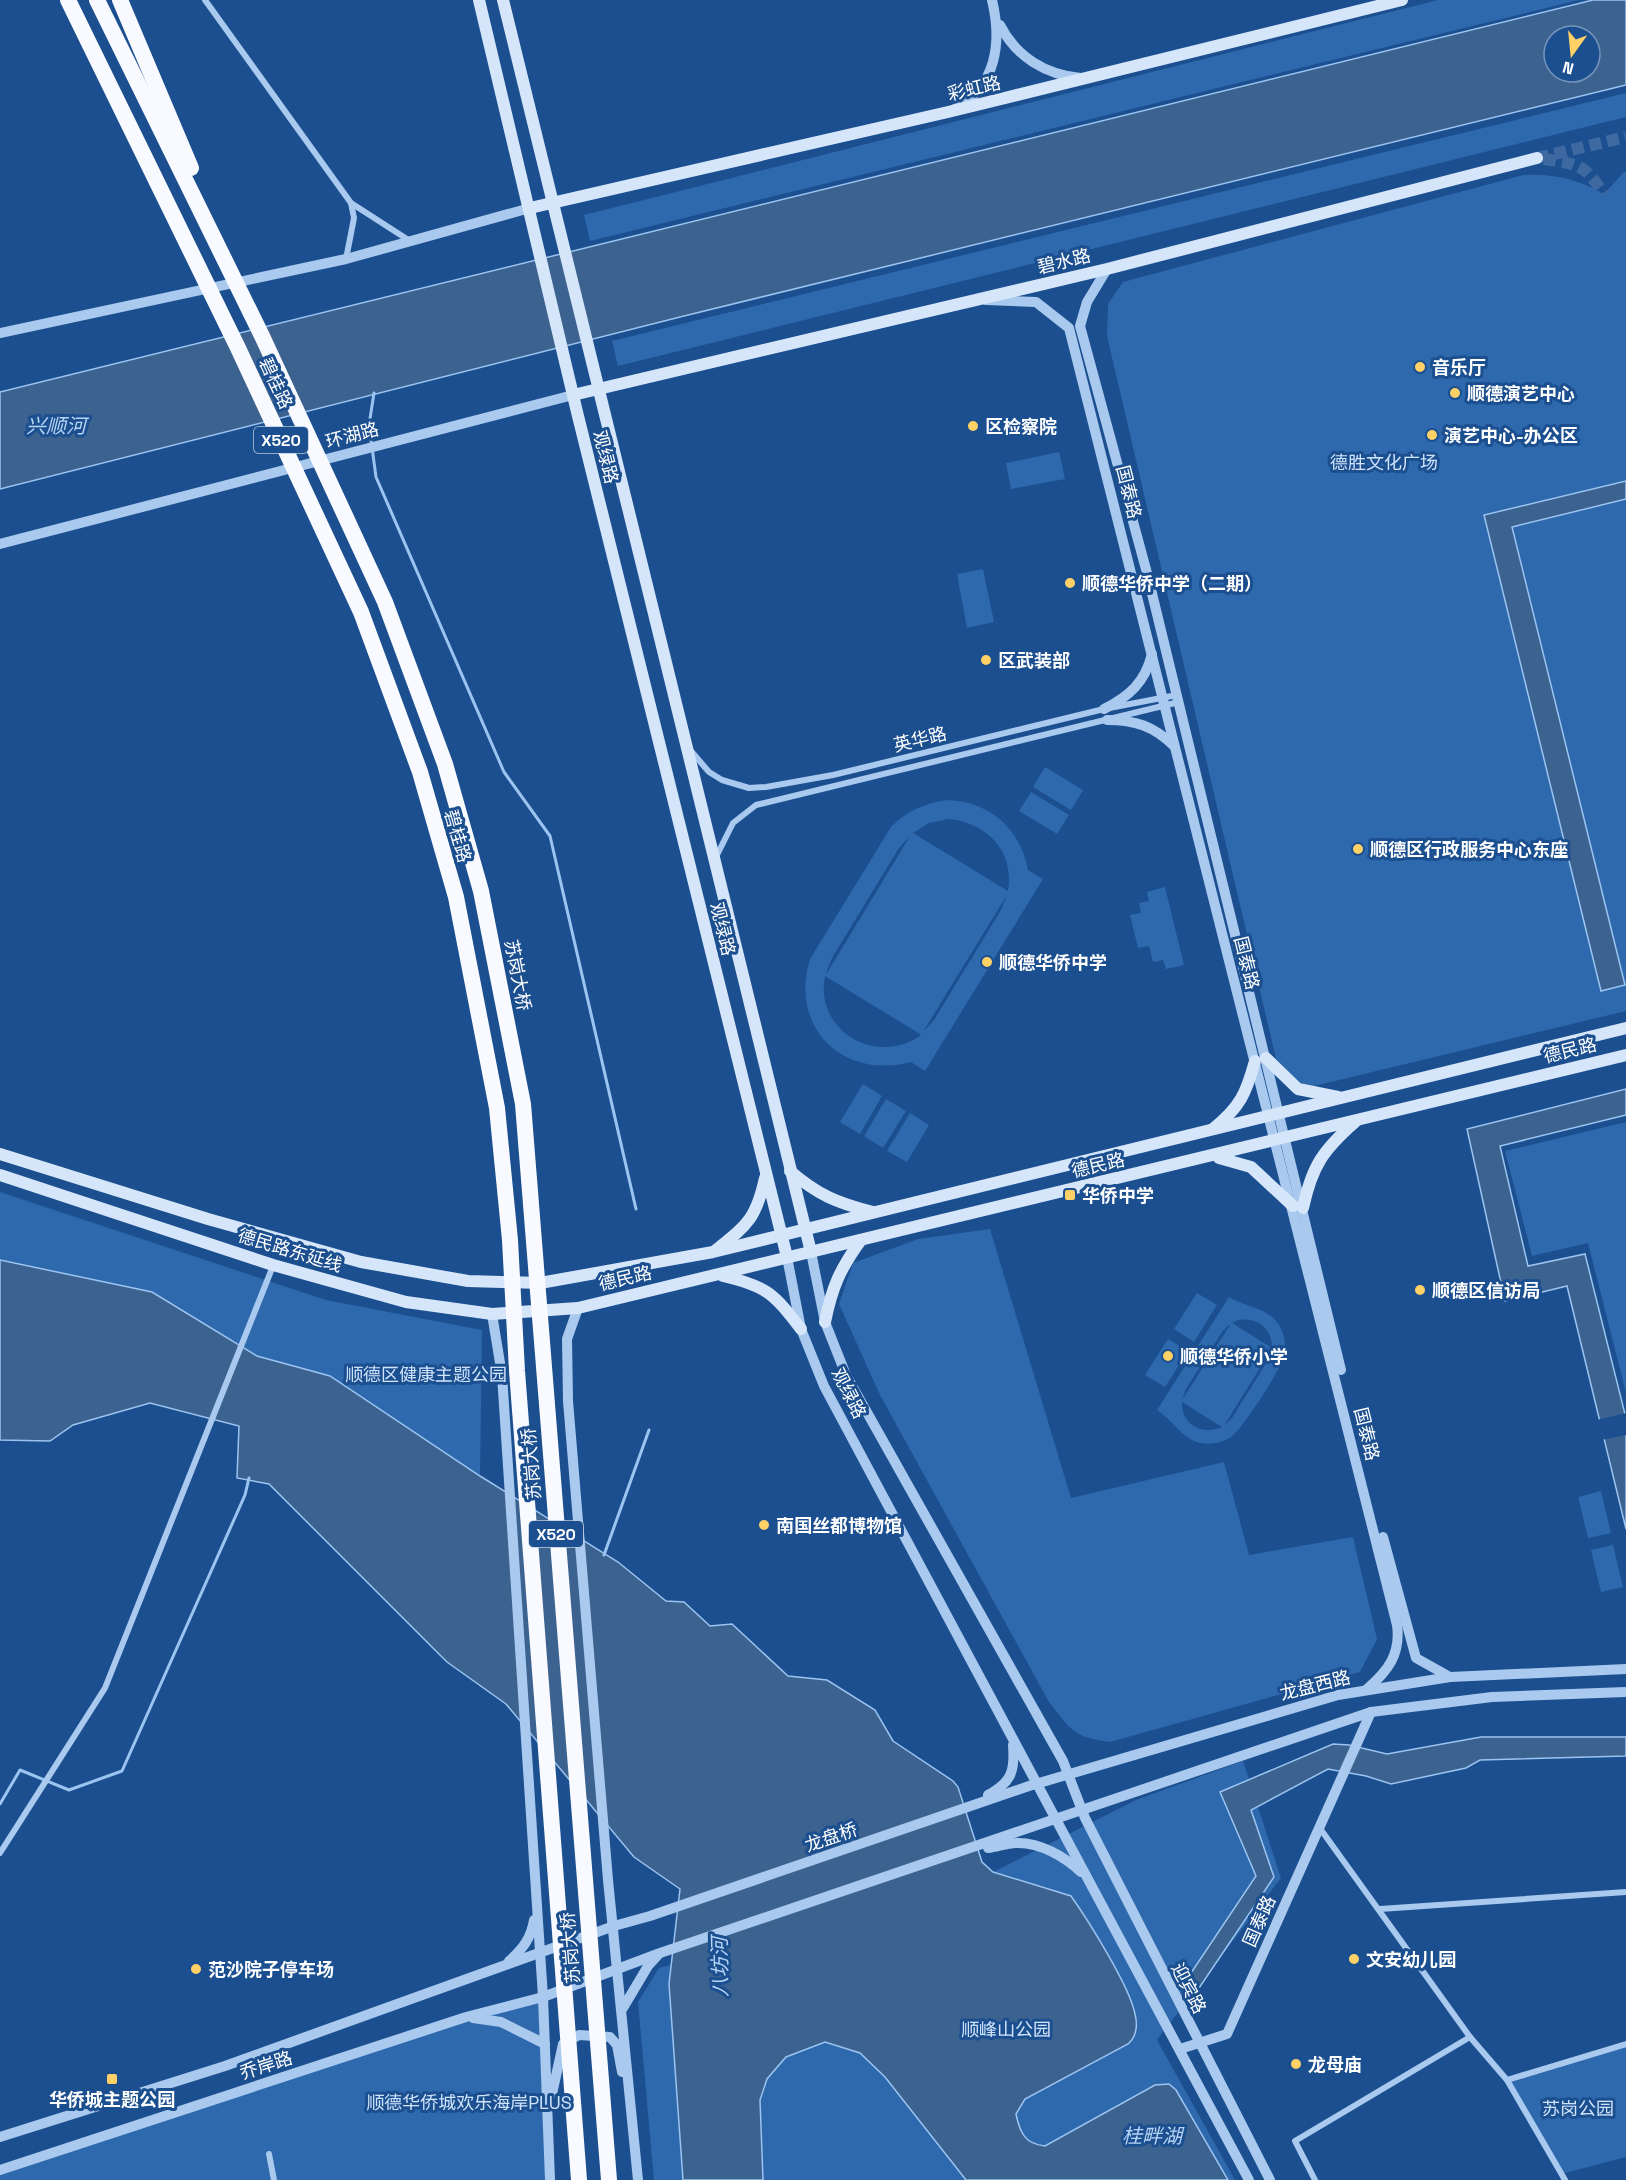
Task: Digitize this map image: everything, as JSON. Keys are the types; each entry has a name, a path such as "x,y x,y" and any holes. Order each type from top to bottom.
{"highway":[{"name":"碧桂路","path":"68,0 238,348 361,612 420,772 456,897"},
{"name":"碧桂路","path":"97,0 273,359 385,602 445,764 481,891"},
{"path":"120,0 273,359"},
{"name":"苏岗大桥","path":"481,891 523,1104 609,2180"},
{"name":"苏岗大桥","path":"456,897 497,1108 510,1240 517,1371 579,2180"}],"main road":[{"name":"观绿路","path":"479,0 573,395 787,1257"},
{"name":"观绿路","path":"503,0 597,390 811,1252"},
{"name":"彩虹路","path":"530,208 1095,77 1402,0"},
{"name":"碧水路","path":"573,395 983,300 1537,158"},
{"name":"德民路东延线","path":"0,1154 208,1219 361,1262 468,1281 540,1283 713,1252 1626,1028"},
{"name":"德民路","path":"578,1308 1626,1055"},
{"path":"1210,1131 1232,1113 1242,1099 1261,1059 1298,1089 1345,1098"},
{"path":"1208,1157 1229,1159 1251,1167 1298,1207 1318,1160 1328,1146 1356,1121"},
{"path":"790,1171 812,1190 836,1202 874,1213"},
{"name":"德民路东延线","path":"0,1175 273,1265 406,1302 492,1314 578,1308"},
{"path":"713,1252 748,1224 759,1203 766,1177"},
{"path":"825,1322 832,1287 842,1267 861,1240"},
{"path":"719,1275 755,1283 776,1297 801,1329"}],"street":[{"path":"206,0 351,203 410,241"},
{"path":"948,112 972,97 989,75 998,48 997,20 992,0"},
{"path":"997,20 1013,45 1036,65 1064,76 1095,77"},
{"path":"346,259 354,218 351,203"},
{"path":"0,333 346,259 530,208"},
{"name":"国泰路","path":"1107,269 1087,303 1080,326 1178,698 1261,1059"},
{"name":"国泰路","path":"983,300 1036,302 1069,328 1176,748 1276,1115 1369,1486 1416,1658 1450,1677"},
{"name":"环湖路","path":"0,544 573,395"},
{"path":"1106,714 1132,693 1148,670 1152,650"},
{"name":"英华路","path":"684,743 716,776 736,786 749,788 833,775 1178,698"},
{"name":"英华路","path":"714,862 733,823 756,804 1106,714 1165,701"},
{"path":"1106,714 1149,726 1161,733 1176,748"},
{"name":"国泰路","path":"1298,1207 1397,1625 1394,1658 1385,1672 1366,1690"},
{"name":"观绿路","path":"811,1252 825,1322 846,1375 1068,1774 1082,1809"},
{"name":"观绿路","path":"787,1257 801,1329 824,1386 1249,2180"},
{"path":"0,1853 64,1749 105,1688 273,1265"},
{"path":"578,1308 567,1339 568,1401 608,1880 639,2180"},
{"path":"492,1314 503,1399 543,1996 550,2180"},
{"name":"龙盘西路","path":"1022,1789 1319,1700 1366,1690 1450,1677 1626,1669"},
{"path":"623,2008 648,1966 660,1953 1371,1712 1492,1697 1626,1692"},
{"name":"国泰路","path":"1180,2049 1227,2034 1371,1712"},
{"path":"956,1812 1003,1787 1014,1768 1013,1739"},
{"name":"龙盘桥","path":"614,1926 650,1916 1022,1789"},
{"name":"迎宾路","path":"1082,1809 1199,2044 1270,2180"},
{"path":"1319,1826 1470,2037 1507,2080 1565,2180"},
{"path":"949,1855 1018,1843 1063,1856 1087,1878"},
{"path":"1380,1909 1626,1892"},
{"path":"502,1967 523,1949 532,1932 536,1904"},
{"name":"乔岸路","path":"0,2137 225,2066 614,1926"},
{"name":"乔岸路","path":"0,2170 466,2017 543,1996 660,1953"},
{"path":"466,2017 501,2022 545,2044"},
{"path":"548,2119 563,2044 579,2034 590,2033 610,2037 617,2045 632,2110"},
{"path":"1315,2180 1295,2140 1470,2037"},
{"path":"1507,2080 1626,2044"},
{"path":"269,2154 274,2180"}],"green space":[{"path":"1438,0 1579,0 590,241 584,215"},
{"path":"1626,93 1626,117 618,366 612,341"},
{"name":"德胜文化广场","path":"1626,172 1626,1011 1306,1088 1276,1059 1107,336 1108,304 1123,282 1523,175 1565,178 1585,184 1604,194"},
{"path":"1059,452 1065,479 1011,489 1006,463"},
{"path":"983,569 994,622 967,628 957,574"},
{"path":"1045,767 1083,790 1071,810 1033,787"},
{"path":"1031,792 1069,815 1057,834 1019,811"},
{"path":"948,800 977,806 1001,820 1018,842 1028,870 1043,879 925,1071 911,1062 886,1066 864,1063 844,1056 827,1043 815,1027 807,1007 806,984 810,959 891,827 903,816 939,801","holes":["948,819 962,821 986,833 1002,852 1007,864 1008,891 913,833 929,823","910,836 826,973 832,958 899,848","1007,895 1001,910 934,1020 923,1032","825,976 921,1035 904,1044 886,1047 868,1045 852,1038 839,1027 829,1013 824,996"]},
{"path":"1165,887 1184,965 1166,969 1163,960 1153,962 1149,946 1138,948 1130,915 1141,913 1139,903 1149,901 1147,892"},
{"path":"863,1084 882,1096 860,1134 840,1122"},
{"path":"886,1099 906,1111 883,1148 864,1136"},
{"path":"910,1113 929,1125 907,1162 887,1151"},
{"path":"1626,1122 1626,1393 1588,1243 1532,1256 1505,1151"},
{"name":"顺德区健康主题公园","path":"0,1192 326,1300 482,1330 480,1476 330,1376 257,1356 152,1292 0,1260"},
{"path":"990,1229 1071,1498 1224,1462 1249,1555 1353,1537 1377,1639 1360,1672 1110,1742 1080,1735 1068,1726 1049,1702 880,1395 839,1304 853,1263 918,1239"},
{"path":"1197,1293 1217,1305 1194,1342 1174,1329"},
{"path":"1229,1297 1267,1313 1277,1322 1285,1343 1284,1356 1269,1386 1237,1432 1231,1437 1212,1444 1194,1441 1157,1410","holes":["1238,1320 1251,1320 1262,1325 1269,1335 1272,1348 1232,1323","1230,1324 1182,1400 1186,1389 1222,1332","1271,1350 1268,1360 1232,1418 1224,1426","1182,1402 1222,1427 1200,1429 1189,1422"]},
{"path":"1168,1339 1188,1351 1165,1387 1145,1375"},
{"path":"1601,1491 1611,1533 1588,1538 1578,1497"},
{"path":"1613,1545 1623,1587 1601,1592 1591,1550"},
{"name":"顺峰山公园","path":"1243,1761 1281,1878 1157,2040 1235,2180 654,2180 638,2002 659,1968 981,1878 1136,1800"},
{"name":"顺德华侨城欢乐海岸PLUS","path":"543,1997 550,2180 0,2180 0,2171"},
{"name":"苏岗公园","path":"1626,2044 1626,2157 1561,2174 1507,2080"}],"water":[{"name":"兴顺河","path":"1593,0 1626,0 1626,85 684,316 0,489 0,392"},
{"path":"1626,481 1626,499 1512,527 1625,985 1601,991 1484,515"},
{"path":"1626,1089 1626,1115 1500,1146 1528,1266 1585,1254 1626,1418 1626,1529 1567,1286 1505,1301 1467,1129"},
{"path":"0,1260 152,1292 257,1356 330,1376 480,1476 618,1562 666,1601 684,1602 710,1626 732,1624 788,1676 827,1680 875,1710 893,1741 953,1781 958,1787 982,1862 993,1872 1071,1896 1108,1954 1132,2002 1136,2027 1135,2034 1128,2044 1025,2099 1016,2114 1019,2127 1028,2140 1045,2146 1155,2085 1169,2084 1176,2090 1228,2180 966,2180 885,2077 860,2053 825,2042 786,2057 767,2079 760,2100 763,2180 683,2180 669,1984 680,1889 634,1857 506,1704 447,1662 269,1484 237,1478 239,1426 150,1403 73,1425 50,1441 0,1440"},
{"path":"1481,1737 1626,1737 1626,1756 1480,1760 1466,1768 1391,1784 1366,1776 1328,1769 1251,1810 1274,1877 1193,1997 1183,1985 1256,1876 1220,1792 1333,1744 1349,1745 1387,1754"}],"pier":[{"path":"1626,1413 1626,1435 1601,1440 1597,1420"}],"waterway":[{"path":"374,393 369,425 376,477 504,772 550,836 636,1209"},
{"path":"604,1555 649,1430"},
{"path":"0,1804 20,1770 69,1790 122,1771 245,1495 249,1478"}],"tunnel":[{"path":"1537,158 1626,137"},
{"path":"1544,159 1580,167 1591,176 1604,194"}],"place":[{"name":"音乐厅","path":"1420,367"},
{"name":"顺德演艺中心","path":"1455,393"},
{"name":"区检察院","path":"973,426"},
{"name":"演艺中心-办公区","path":"1432,435"},
{"name":"顺德华侨中学（二期）","path":"1070,583"},
{"name":"区武装部","path":"986,660"},
{"name":"顺德区行政服务中心东座","path":"1358,849"},
{"name":"顺德华侨中学","path":"987,962"},
{"name":"华侨中学","path":"1070,1195"},
{"name":"顺德区信访局","path":"1420,1290"},
{"name":"顺德华侨小学","path":"1168,1356"},
{"name":"南国丝都博物馆","path":"764,1525"},
{"name":"文安幼儿园","path":"1354,1959"},
{"name":"范沙院子停车场","path":"196,1969"},
{"name":"龙母庙","path":"1296,2064"},
{"name":"华侨城主题公园","path":"112,2079"}],"water label":[{"name":"八坊河","path":"720,1967"},
{"name":"桂畔湖","path":"1152,2136"}]}
